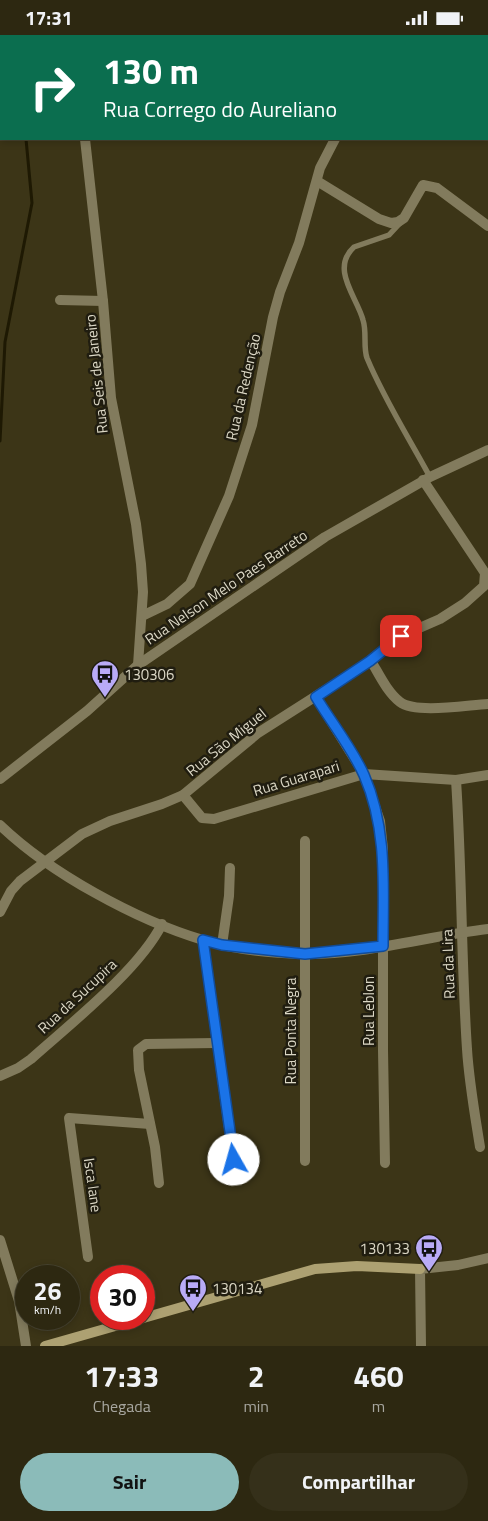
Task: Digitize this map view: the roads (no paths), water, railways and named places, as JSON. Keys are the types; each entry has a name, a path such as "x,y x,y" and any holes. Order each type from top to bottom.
{"street":[{"name":"Rua Seis de Janeiro","path":"85,140 104,301 111,398 136,524 141,564 142,616 138,665"},
{"name":"Rua da Redenção","path":"142,616 167,604 190,584 229,496 252,425 273,317 299,243 320,168 334,140"},
{"path":"317,181 379,219 391,223 398,222 404,218 423,185 428,185 437,188 488,226"},
{"path":"60,300 104,301"},
{"name":"Rua Nelson Melo Paes Barreto","path":"0,779 87,711 138,665 325,537 426,479 488,450"},
{"path":"426,479 487,574"},
{"name":"Rua São Miguel","path":"0,912 11,891 20,881 82,834 110,821 183,795 258,733 370,661 401,636 440,619 465,603 484,585 487,574"},
{"path":"370,661 393,695 401,703 412,707 488,704"},
{"name":"Rua Leblon","path":"316,697 364,774 380,821 383,849 385,1163"},
{"name":"Rua Guarapari","path":"183,795 202,818 214,819 364,774 456,780 488,775"},
{"name":"Rua da Lira","path":"456,780 461,863 461,932 467,1051 480,1147"},
{"path":"0,825 44,863 123,906 162,924 203,940 222,945 305,954 383,946 488,929"},
{"name":"Rua Ponta Negra","path":"305,841 305,1161"},
{"path":"222,945 228,905 230,868"},
{"name":"Rua da Sucupira","path":"0,1076 18,1068 31,1059 106,990 150,945 162,924"},
{"path":"203,940 236,1179"},
{"path":"159,1183 150,1124 136,1056 141,1046 162,1043 216,1043"},
{"name":"Isca lane","path":"88,1257 69,1118 150,1124"},
{"path":"0,1239 18,1301 26,1346"},
{"path":"45,1346 315,1269 357,1265 420,1269 458,1265 488,1257"},
{"path":"420,1269 421,1346"}],"lane":[{"path":"404,218 389,235 350,250 344,271 346,281 364,321 366,356 426,479"}],"waterway":[{"path":"0,441 5,342 32,203 26,140"}],"place":[{"name":"130306","path":"105,698"},
{"name":"130133","path":"429,1272"},
{"name":"130134","path":"193,1312"}]}
